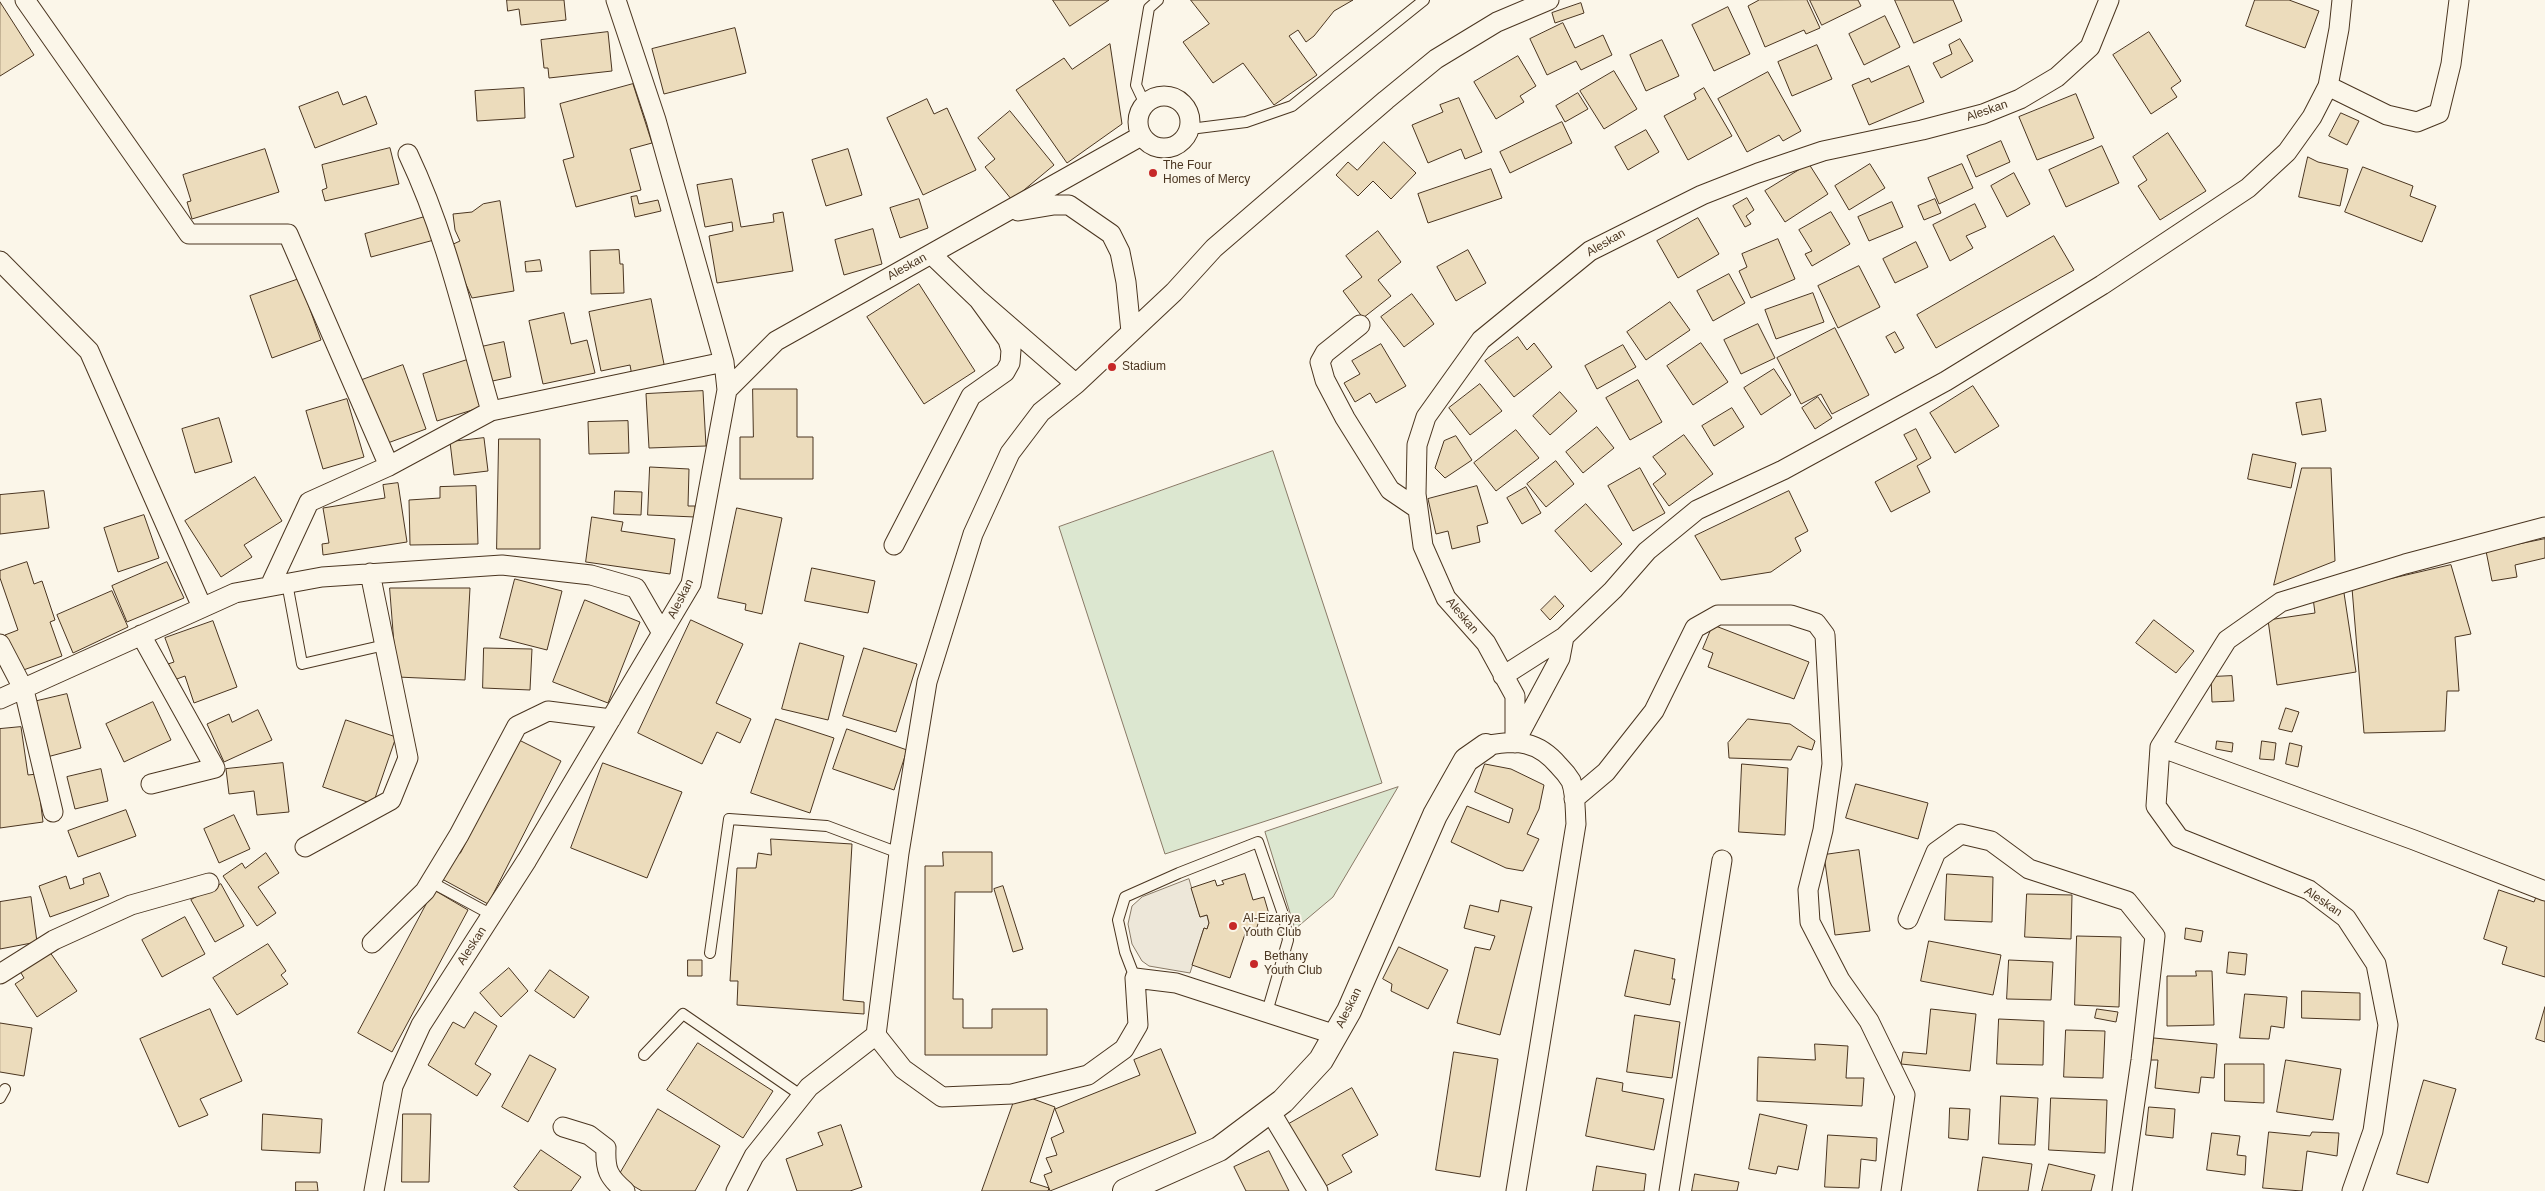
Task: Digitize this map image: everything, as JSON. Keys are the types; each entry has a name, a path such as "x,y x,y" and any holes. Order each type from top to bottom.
{"street":[{"path":"25,0 189,234 288,234 389,466"},
{"path":"616,0 656,120 724,362 727,390"},
{"path":"736,1191 754,1156 809,1087 876,1035 899,854 928,682 973,534 1010,453 1041,412 1076,384 1174,292 1214,248 1429,65 1497,22 1549,0"},
{"name":"Aleskan","path":"1515,743 1515,696 1486,643 1446,598 1423,546 1418,509 1417,445 1426,417 1481,340 1590,251 1702,195 1758,172 1823,150 1922,130 1983,114 2020,99 2057,77 2090,46 2109,0"},
{"path":"1503,676 1564,637 1613,590 1647,551 1697,510 1783,470 1946,381 2102,286 2248,188 2287,152 2312,117 2328,86 2339,29 2342,0"},
{"path":"2328,86 2386,115 2417,122 2439,112 2451,64 2459,0"},
{"path":"1160,96 1177,99 1188,112 1190,129 1180,144 1163,149 1147,143 1141,136 1137,119 1145,104 1160,96"},
{"name":"Aleskan","path":"374,1191 392,1086 421,1025 528,860 691,584 727,390 776,341 1141,136"},
{"path":"408,154 427,194 442,238 491,411"},
{"path":"1003,214 1054,204 1069,204 1111,234 1120,252 1126,282 1131,332"},
{"path":"930,254 979,300 1076,384"},
{"path":"0,261 89,351 202,608"},
{"path":"894,545 970,396 1004,372 1010,363 1011,350 1008,340 979,300"},
{"path":"1360,325 1325,353 1320,362 1325,380 1345,418 1390,490 1418,509"},
{"path":"279,585 309,502 389,466 491,411 724,362"},
{"path":"2545,527 2396,567 2281,602 2227,640 2160,747 2414,840 2545,891"},
{"path":"0,699 24,690 140,635 236,593 322,576 502,565 591,575 636,588 662,633"},
{"path":"305,847 391,800 408,758 370,573"},
{"path":"1574,799 1588,790 1606,772 1654,711 1695,628 1718,614 1792,614 1816,623 1826,635 1832,764 1823,830 1808,890 1810,922 1840,980 1869,1021 1905,1095 1891,1191"},
{"path":"140,635 215,768 151,784"},
{"path":"1515,743 1560,658 1564,637"},
{"path":"0,644 24,690 54,812"},
{"path":"372,943 425,892 459,835 518,726 548,712 611,719"},
{"name":"Aleskan","path":"1125,1191 1219,1149 1270,1111 1304,1081 1321,1060 1349,1011 1435,815 1466,760 1486,746 1515,743 1534,744 1549,754 1570,780 1576,824 1516,1191"},
{"name":"Aleskan","path":"2160,747 2156,806 2179,838 2309,890 2346,918 2376,964 2388,1025 2373,1132 2352,1191"},
{"path":"1908,919 1936,852 1961,834 1991,841 2029,869 2127,901 2155,936 2141,1060 2122,1191"},
{"path":"1669,1191 1722,860"},
{"path":"0,974 54,940 131,905 209,883"},
{"path":"876,1035 903,1069 942,1097 1012,1094 1088,1075 1124,1049 1138,1025 1135,978 1176,983 1336,1034"},
{"path":"1270,1111 1318,1191"},
{"path":"563,1127 589,1135 606,1148 605,1166 614,1182 625,1191"}],"lane":[{"path":"1145,104 1136,85 1150,8 1158,0"},
{"path":"1190,129 1246,122 1292,106 1424,0"},
{"path":"279,585 302,664 385,645"},
{"path":"710,952 730,819 827,826 899,854"},
{"path":"1135,978 1125,952 1118,920 1125,898 1179,873 1258,842 1284,917 1288,940 1267,1012"},
{"path":"431,882 492,915"},
{"path":"644,1056 683,1014 802,1096"}],"green space":[{"path":"1273,451 1382,783 1165,854 1059,527"},
{"path":"1398,787 1333,897 1295,929 1265,832"}],"shaded area":[{"path":"1189,879 1200,917 1207,915 1209,923 1207,929 1204,928 1190,973 1149,966 1142,961 1132,944 1128,924 1132,906 1142,897"}],"building":[{"path":"507,0 564,0 566,20 521,25 519,9 508,11"},
{"path":"1053,0 1109,0 1070,26"},
{"path":"1191,0 1353,0 1334,11 1314,36 1306,42 1298,30 1289,36 1317,75 1274,105 1243,63 1213,83 1183,42 1209,24"},
{"path":"1759,0 1807,0 1820,28 1806,34 1804,30 1765,47 1748,6"},
{"path":"1810,0 1858,0 1861,6 1822,25"},
{"path":"1895,0 1953,0 1962,21 1914,43"},
{"path":"2255,0 2289,0 2319,11 2305,48 2246,26"},
{"path":"0,2 34,55 0,76"},
{"path":"1581,3 1584,13 1555,23 1552,13"},
{"path":"1728,7 1750,54 1714,71 1692,25"},
{"path":"1885,16 1900,47 1864,65 1849,34"},
{"path":"1563,23 1575,48 1603,35 1612,55 1581,70 1576,61 1547,75 1530,39"},
{"path":"735,28 746,73 664,94 652,49"},
{"path":"608,32 612,71 549,78 548,68 544,68 541,40"},
{"path":"2149,32 2181,81 2171,88 2177,97 2151,114 2113,55"},
{"path":"1960,39 1973,61 1941,78 1933,63 1952,54 1949,45"},
{"path":"1662,40 1679,76 1646,91 1630,55"},
{"path":"1110,44 1122,124 1067,163 1016,90 1064,58 1072,69"},
{"path":"1817,45 1832,79 1792,96 1778,62"},
{"path":"1518,56 1536,86 1520,96 1524,102 1496,119 1474,82"},
{"path":"1909,66 1924,102 1869,125 1852,85 1869,78 1871,82"},
{"path":"1614,71 1637,109 1604,129 1580,91"},
{"path":"1768,72 1801,131 1783,141 1779,135 1747,152 1718,99"},
{"path":"633,84 652,143 630,149 641,190 576,207 563,160 574,157 560,104"},
{"path":"524,88 525,118 477,121 475,91"},
{"path":"1704,88 1732,136 1688,160 1664,116 1696,99 1694,94"},
{"path":"338,92 343,105 366,96 377,124 315,148 299,107"},
{"path":"1578,93 1588,109 1565,122 1556,106"},
{"path":"2076,94 2094,138 2037,160 2019,117"},
{"path":"1459,98 1482,152 1465,159 1461,149 1428,163 1412,125 1443,112 1440,105"},
{"path":"927,99 934,114 947,108 976,170 923,195 887,118"},
{"path":"1010,111 1054,165 1012,200 985,167 995,159 978,138"},
{"path":"2341,113 2359,121 2347,145 2329,136"},
{"path":"1562,122 1572,143 1510,173 1500,152"},
{"path":"1646,130 1659,152 1628,170 1615,147"},
{"path":"2168,133 2206,191 2160,220 2138,186 2147,180 2133,157"},
{"path":"2001,141 2010,162 1976,177 1967,156"},
{"path":"1384,142 1416,173 1391,199 1373,181 1358,196 1336,175 1348,162 1357,170"},
{"path":"2102,146 2119,183 2066,207 2049,170"},
{"path":"390,148 399,184 325,201 322,190 327,188 322,165"},
{"path":"265,149 279,192 192,219 187,202 191,201 183,175"},
{"path":"848,149 862,195 826,206 812,160"},
{"path":"2308,157 2318,162 2348,169 2340,206 2299,197"},
{"path":"1809,164 1828,194 1785,222 1765,191"},
{"path":"1870,164 1885,188 1849,210 1835,186"},
{"path":"1962,164 1973,188 1939,204 1928,178"},
{"path":"2363,167 2413,186 2410,196 2436,206 2422,242 2345,212"},
{"path":"1491,169 1502,198 1428,223 1418,194"},
{"path":"2014,173 2030,204 2007,217 1991,186"},
{"path":"732,179 741,227 774,222 773,214 783,212 793,271 717,283 709,236 733,231 732,222 705,227 697,185"},
{"path":"637,196 639,204 658,200 661,211 635,217 631,197"},
{"path":"1747,198 1754,210 1746,216 1751,224 1745,227 1733,206"},
{"path":"919,199 928,228 900,238 890,208"},
{"path":"1935,199 1941,213 1924,220 1918,206"},
{"path":"500,201 514,291 472,298 449,246 460,241 455,230 453,214 472,212 483,204"},
{"path":"1892,202 1903,227 1869,241 1858,217"},
{"path":"1975,204 1986,227 1966,236 1973,248 1950,261 1933,225"},
{"path":"1831,212 1850,244 1812,266 1805,254 1812,251 1799,230"},
{"path":"428,216 434,240 371,257 365,234"},
{"path":"1698,218 1719,254 1678,278 1657,241"},
{"path":"873,229 882,264 844,275 835,240"},
{"path":"1378,231 1401,262 1378,280 1391,296 1363,318 1343,291 1362,277 1346,256"},
{"path":"2054,236 2074,270 1936,348 1917,315"},
{"path":"1778,239 1795,279 1751,298 1739,271 1747,267 1742,254"},
{"path":"1916,242 1928,267 1895,283 1883,259"},
{"path":"619,250 620,264 623,264 624,293 591,294 590,251"},
{"path":"1468,250 1486,283 1456,301 1437,267"},
{"path":"540,260 542,271 526,272 525,262"},
{"path":"1859,266 1880,307 1838,328 1818,286"},
{"path":"1729,274 1745,303 1713,321 1697,291"},
{"path":"299,279 321,340 272,358 250,296"},
{"path":"919,284 975,371 924,404 867,317"},
{"path":"1813,293 1824,322 1776,339 1765,310"},
{"path":"1412,294 1434,324 1404,347 1381,317"},
{"path":"651,299 665,369 632,376 630,365 601,371 589,312"},
{"path":"1670,302 1690,330 1646,360 1627,332"},
{"path":"564,313 571,344 587,340 595,373 543,384 529,321"},
{"path":"1758,324 1775,358 1741,374 1724,340"},
{"path":"1835,328 1869,395 1832,414 1821,394 1801,404 1777,358"},
{"path":"1895,332 1904,348 1895,353 1886,337"},
{"path":"1518,337 1527,350 1534,343 1552,367 1514,397 1485,361"},
{"path":"504,342 511,377 488,382 481,347"},
{"path":"1701,343 1728,382 1693,405 1667,366"},
{"path":"1381,344 1406,386 1376,403 1370,393 1355,402 1344,383 1360,374 1352,361"},
{"path":"1623,345 1636,367 1597,389 1585,366"},
{"path":"467,360 482,407 437,421 423,374"},
{"path":"403,365 426,429 385,444 362,380"},
{"path":"1774,369 1791,395 1761,415 1744,388"},
{"path":"1638,380 1662,422 1630,440 1606,398"},
{"path":"1480,384 1502,411 1470,435 1449,408"},
{"path":"1973,386 1999,426 1955,453 1930,413"},
{"path":"753,389 797,389 797,437 813,437 813,479 740,479 740,437 753,437"},
{"path":"703,391 706,446 649,448 646,394"},
{"path":"1560,392 1577,411 1550,435 1533,416"},
{"path":"1818,397 1832,418 1815,429 1802,408"},
{"path":"347,399 364,457 323,469 306,411"},
{"path":"2321,399 2326,431 2302,435 2296,403"},
{"path":"1732,408 1744,427 1714,446 1702,426"},
{"path":"219,418 232,462 195,473 182,429"},
{"path":"628,421 629,453 589,454 588,422"},
{"path":"1597,427 1614,448 1583,473 1566,452"},
{"path":"1916,429 1931,458 1917,466 1930,492 1891,512 1875,482 1917,459 1904,435"},
{"path":"1516,430 1539,458 1496,491 1474,463"},
{"path":"1684,435 1713,474 1669,506 1653,484 1666,474 1653,457"},
{"path":"1456,436 1472,460 1445,478 1435,468 1444,441"},
{"path":"484,438 488,471 454,475 450,442"},
{"path":"499,439 540,439 540,549 497,549"},
{"path":"2253,454 2296,463 2291,488 2248,479"},
{"path":"1556,461 1574,484 1546,507 1527,484"},
{"path":"650,467 689,469 688,506 695,506 695,517 648,515"},
{"path":"1640,468 1665,513 1633,531 1608,486"},
{"path":"2302,468 2331,468 2335,561 2274,585"},
{"path":"255,477 282,521 244,545 252,557 221,577 185,521"},
{"path":"398,483 407,542 323,555 322,544 329,543 323,508 385,498 383,485"},
{"path":"476,486 478,544 410,545 409,500 440,498 440,487"},
{"path":"1477,486 1488,523 1477,526 1480,542 1452,549 1448,531 1436,534 1428,499"},
{"path":"1526,487 1541,513 1522,524 1507,498"},
{"path":"44,491 49,528 0,534 0,495"},
{"path":"615,491 642,492 641,515 614,514"},
{"path":"1789,491 1808,531 1795,538 1801,551 1771,572 1721,580 1695,536"},
{"path":"1586,504 1622,544 1591,572 1555,531"},
{"path":"737,508 782,518 762,614 745,610 746,604 718,598"},
{"path":"144,515 159,558 118,572 104,528"},
{"path":"592,517 623,522 621,531 675,539 670,574 586,562"},
{"path":"2545,539 2545,558 2515,565 2517,577 2492,581 2486,551"},
{"path":"27,562 34,584 42,581 55,620 50,622 62,656 18,672 5,635 18,630 0,578 0,571"},
{"path":"167,562 184,598 127,622 112,586"},
{"path":"2451,565 2471,634 2455,637 2459,691 2447,691 2445,731 2364,733 2352,588"},
{"path":"812,568 875,581 868,613 805,601"},
{"path":"515,579 562,591 547,650 500,638"},
{"path":"390,588 470,588 465,680 397,677"},
{"path":"112,591 128,627 73,653 57,615"},
{"path":"2344,593 2356,672 2277,685 2268,620 2315,613 2313,598"},
{"path":"1555,596 1564,606 1550,620 1541,610"},
{"path":"585,600 640,622 608,703 553,682"},
{"path":"691,620 743,644 716,703 751,719 740,743 717,732 702,764 638,733"},
{"path":"2154,620 2194,651 2176,673 2136,643"},
{"path":"213,621 237,687 194,703 185,676 174,680 168,664 174,662 165,638"},
{"path":"1713,625 1809,662 1794,699 1708,667 1713,653 1703,649"},
{"path":"800,643 844,656 828,720 782,709"},
{"path":"484,648 532,649 530,690 483,688"},
{"path":"864,648 917,664 896,732 843,716"},
{"path":"2232,676 2234,701 2212,702 2211,677"},
{"path":"67,694 81,748 47,757 33,702"},
{"path":"153,702 171,740 124,762 106,724"},
{"path":"2286,708 2299,712 2292,732 2279,729"},
{"path":"258,710 272,740 224,762 207,724 229,714 232,722"},
{"path":"776,719 834,738 810,813 751,793"},
{"path":"1748,719 1790,724 1815,741 1812,750 1798,746 1791,760 1729,758 1728,743"},
{"path":"346,720 396,737 373,804 323,787"},
{"path":"21,727 28,775 37,774 43,822 0,828 0,729"},
{"path":"847,729 907,750 894,790 833,769"},
{"path":"519,740 561,761 488,904 442,879 457,852 460,853"},
{"path":"2217,741 2233,743 2232,752 2216,749"},
{"path":"2262,741 2276,743 2274,760 2260,759"},
{"path":"2290,743 2302,746 2298,767 2286,764"},
{"path":"283,763 289,812 257,815 254,791 229,794 226,769"},
{"path":"603,763 682,792 647,878 571,848"},
{"path":"1485,764 1511,769 1544,785 1539,809 1527,834 1539,839 1523,871 1506,868 1451,842 1467,806 1509,823 1513,809 1475,792"},
{"path":"1742,764 1788,768 1785,835 1739,832"},
{"path":"101,769 108,801 75,809 67,777"},
{"path":"1856,784 1928,803 1918,839 1846,818"},
{"path":"126,810 136,836 78,857 68,831"},
{"path":"234,815 250,849 219,863 204,829"},
{"path":"771,839 852,844 843,1000 864,1002 864,1014 737,1005 738,981 730,981 737,868 756,868 758,853 771,855"},
{"path":"1859,850 1870,931 1835,935 1824,855"},
{"path":"943,852 992,852 992,892 955,892 953,999 963,999 963,1028 992,1028 992,1009 1047,1009 1047,1055 925,1055 925,866 943,866"},
{"path":"266,853 279,873 258,887 276,913 257,926 223,876 242,863 245,868"},
{"path":"100,873 109,896 50,917 39,886 66,876 70,889 84,884 83,879"},
{"name":"Al-Eizariya Youth Club","path":"1245,874 1253,900 1264,897 1269,914 1260,917 1254,937 1245,934 1230,978 1192,965 1204,928 1207,929 1209,923 1207,915 1200,917 1191,888 1215,880 1217,886 1224,884 1222,881"},
{"path":"1947,874 1993,877 1992,922 1945,920"},
{"path":"221,884 244,926 215,942 191,900"},
{"path":"1003,886 1023,949 1013,952 994,889"},
{"path":"434,890 468,910 392,1052 358,1033"},
{"path":"2499,890 2534,902 2536,897 2545,900 2545,977 2502,964 2507,947 2484,939"},
{"path":"2027,894 2072,895 2071,939 2025,937"},
{"path":"31,897 37,942 0,949 0,902"},
{"path":"1501,900 1532,907 1500,1035 1457,1023 1475,947 1490,950 1495,936 1464,928 1470,905 1498,912"},
{"path":"185,917 205,954 162,977 142,940"},
{"path":"2186,928 2203,931 2201,942 2185,939"},
{"path":"2077,936 2121,937 2119,1007 2075,1005"},
{"path":"1929,941 2001,955 1993,995 1921,981"},
{"path":"268,944 286,971 281,975 288,984 237,1015 213,978"},
{"path":"1399,947 1448,970 1428,1009 1391,991 1392,984 1383,979"},
{"path":"47,948 77,991 37,1017 15,984 24,978 18,968"},
{"path":"1635,950 1675,959 1672,979 1675,979 1670,1005 1625,996"},
{"path":"2229,952 2247,954 2245,975 2227,973"},
{"path":"688,960 702,960 702,976 688,976"},
{"path":"2009,960 2053,962 2051,1000 2007,999"},
{"path":"509,968 528,991 501,1017 480,993"},
{"path":"550,970 589,997 574,1018 535,991"},
{"path":"2196,971 2212,971 2214,1025 2167,1026 2167,976 2196,976"},
{"path":"2302,991 2360,993 2360,1020 2302,1018"},
{"path":"2245,994 2287,997 2284,1028 2271,1026 2269,1039 2240,1038"},
{"path":"2545,1007 2545,1042 2536,1039"},
{"path":"210,1009 242,1081 200,1099 208,1115 179,1127 140,1039"},
{"path":"1931,1009 1976,1014 1970,1071 1901,1064 1903,1052 1926,1054"},
{"path":"2097,1009 2118,1012 2116,1022 2095,1018"},
{"path":"475,1012 497,1026 475,1064 491,1074 477,1096 428,1065 453,1022 464,1028"},
{"path":"1635,1015 1680,1022 1672,1078 1627,1072"},
{"path":"1999,1019 2044,1021 2043,1065 1997,1064"},
{"path":"0,1023 32,1028 24,1076 0,1072"},
{"path":"2066,1030 2105,1031 2103,1078 2064,1077"},
{"path":"2154,1038 2217,1044 2214,1078 2201,1077 2199,1093 2155,1088 2158,1060 2151,1060"},
{"path":"698,1043 773,1091 743,1138 667,1090"},
{"path":"1815,1044 1848,1046 1846,1078 1864,1078 1862,1106 1757,1101 1758,1057 1815,1060"},
{"path":"1161,1049 1196,1133 1050,1191 1044,1175 1052,1172 1046,1158 1057,1155 1051,1138 1064,1132 1055,1109 1140,1075 1134,1060"},
{"path":"1454,1052 1498,1059 1480,1177 1436,1170"},
{"path":"530,1055 556,1069 528,1122 502,1107"},
{"path":"2286,1060 2341,1069 2333,1120 2277,1112"},
{"path":"2225,1064 2264,1064 2264,1103 2225,1101"},
{"path":"1597,1078 1623,1083 1622,1091 1664,1099 1654,1150 1586,1136"},
{"path":"2424,1080 2456,1089 2428,1183 2397,1174"},
{"path":"1352,1088 1378,1135 1342,1155 1352,1172 1322,1188 1287,1125"},
{"path":"1017,1093 1055,1107 1030,1182 1049,1188 1048,1191 982,1191"},
{"path":"2001,1096 2038,1098 2035,1145 1999,1144"},
{"path":"2051,1098 2107,1100 2105,1153 2049,1150"},
{"path":"2149,1107 2175,1109 2173,1138 2146,1135"},
{"path":"1950,1108 1970,1109 1968,1140 1949,1138"},
{"path":"658,1109 720,1146 695,1191 642,1191 618,1177"},
{"path":"263,1114 322,1119 320,1153 262,1150"},
{"path":"403,1114 431,1114 429,1182 402,1182"},
{"path":"1760,1114 1807,1125 1798,1170 1778,1166 1776,1174 1749,1169"},
{"path":"841,1125 862,1187 850,1191 797,1191 786,1159 823,1145 818,1133"},
{"path":"2269,1132 2310,1136 2312,1132 2339,1133 2337,1156 2307,1151 2302,1191 2263,1188"},
{"path":"2212,1133 2240,1136 2237,1155 2246,1156 2245,1175 2207,1170"},
{"path":"1828,1135 1877,1138 1876,1161 1861,1159 1859,1188 1825,1187"},
{"path":"541,1150 581,1177 571,1191 519,1191 514,1187"},
{"path":"1269,1151 1289,1191 1246,1191 1234,1167"},
{"path":"1983,1157 2032,1164 2028,1191 1978,1191"},
{"path":"2049,1164 2095,1175 2091,1191 2042,1191"},
{"path":"1597,1166 1646,1174 1644,1191 1593,1191"},
{"path":"1695,1174 1739,1182 1737,1191 1692,1191"},
{"path":"296,1182 317,1182 318,1191 296,1191"}],"place":[{"name":"The Four Homes of Mercy","path":"1153,173"},
{"name":"Stadium","path":"1112,367"},
{"name":"Al-Eizariya Youth Club","path":"1233,926"},
{"name":"Bethany Youth Club","path":"1254,964"}]}
